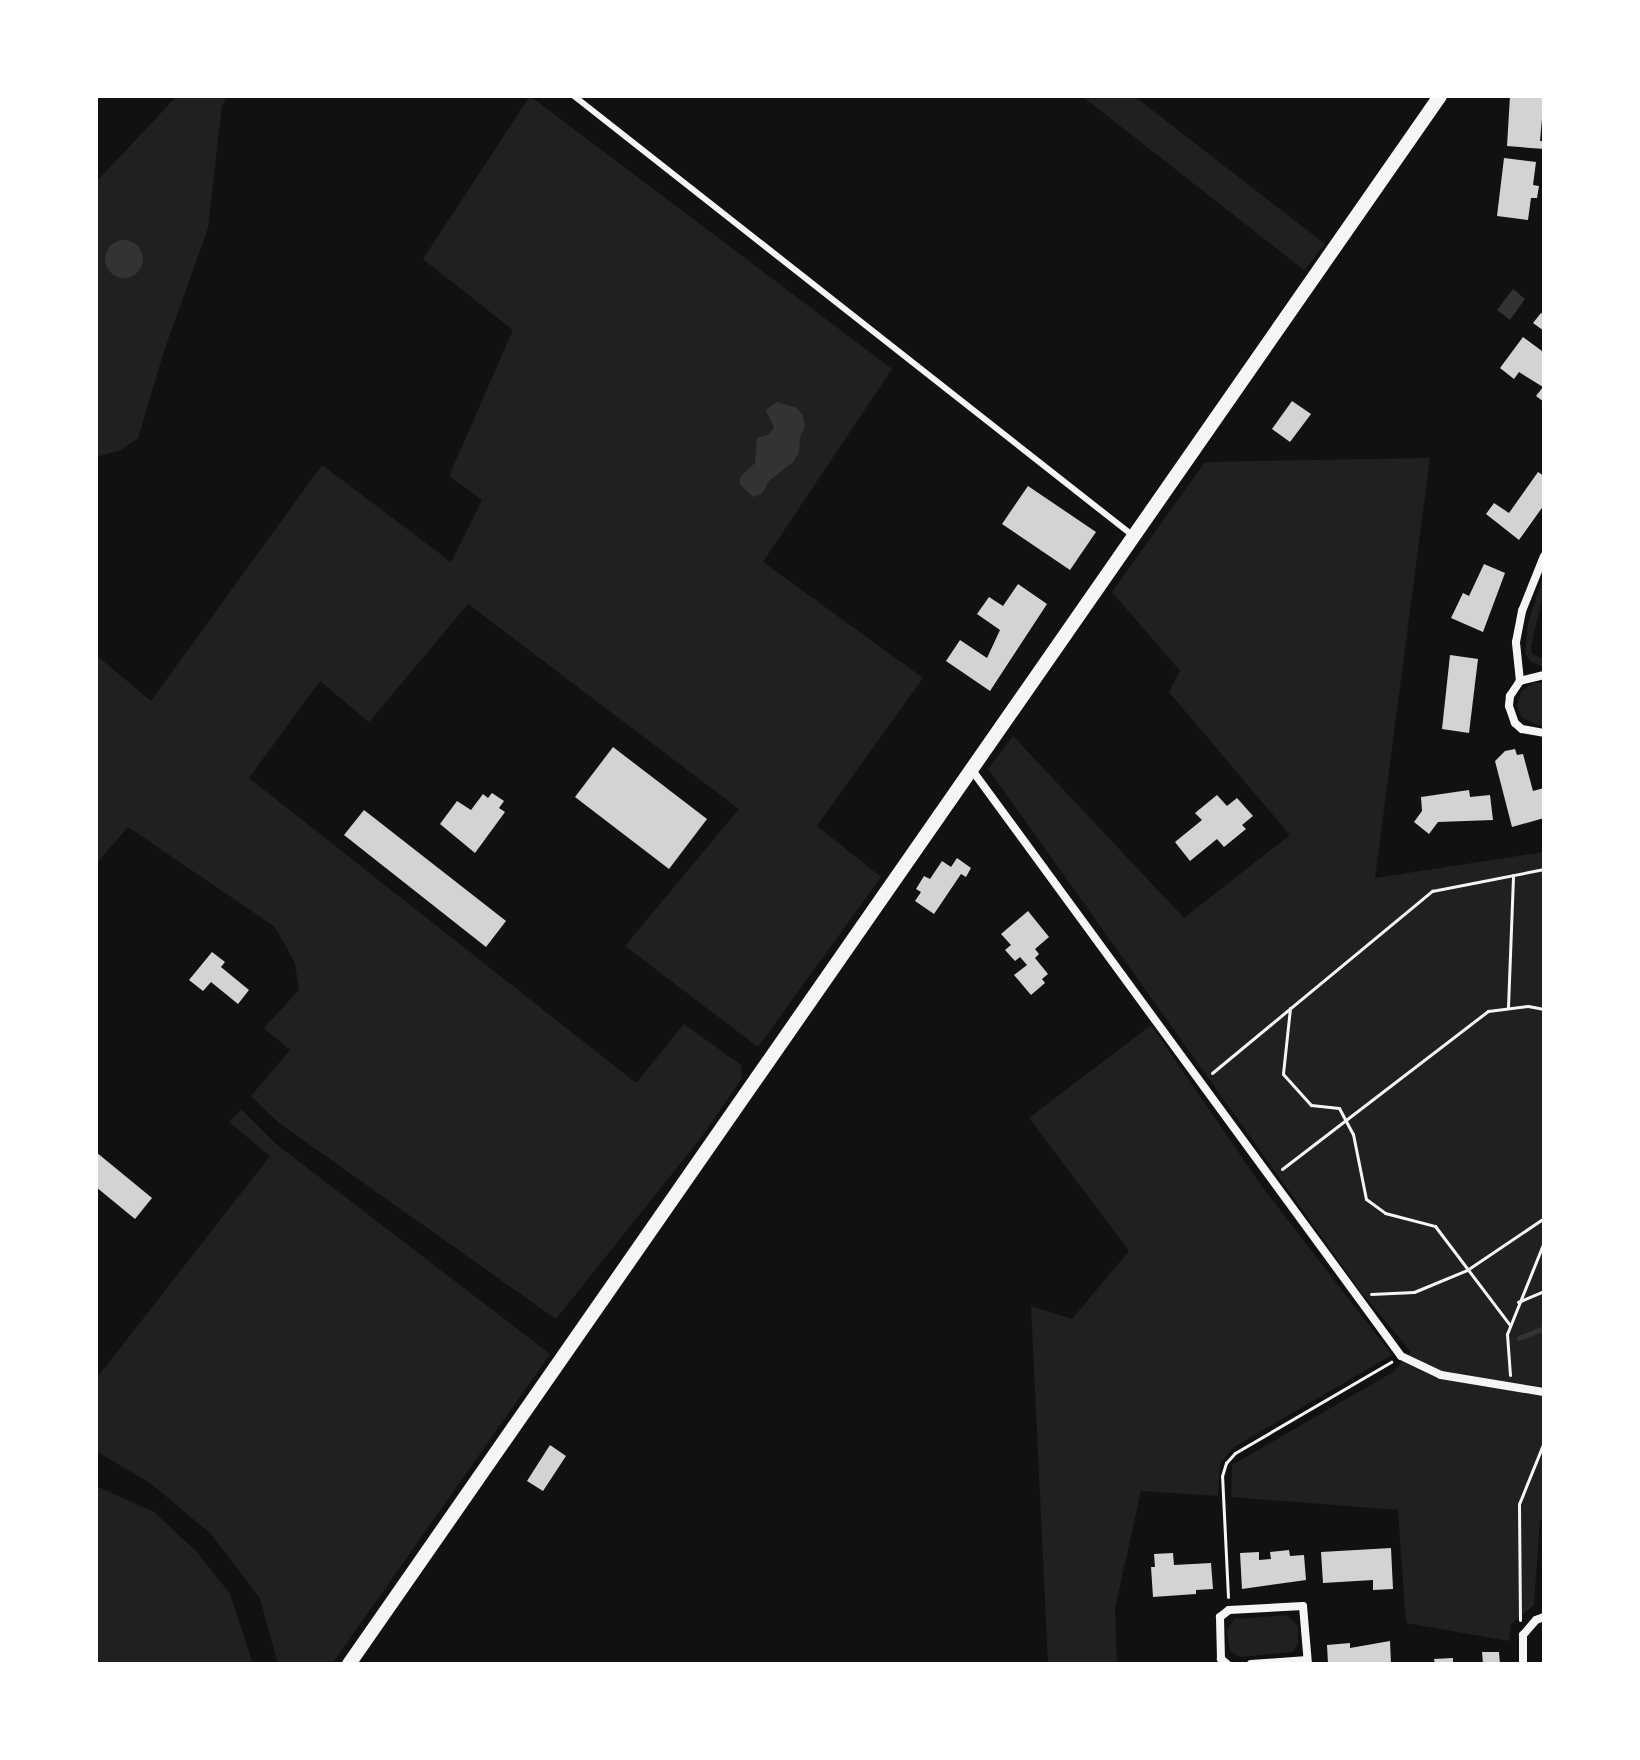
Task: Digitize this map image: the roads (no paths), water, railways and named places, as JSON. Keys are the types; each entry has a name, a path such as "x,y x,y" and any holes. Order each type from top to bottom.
{"street":[{"path":"349,1664 1440,96"},
{"path":"1544,556 1522,611 1516,642 1520,681 1510,696 1511,715 1522,729 1544,733"},
{"path":"1520,681 1544,675"},
{"path":"972,770 1401,1356 1428,1372 1544,1392"},
{"path":"1227,1664 1221,1659 1220,1617 1229,1610 1303,1606 1308,1662 1251,1664"},
{"path":"1523,1664 1521,1642 1528,1627 1544,1617"}],"lane":[{"path":"574,96 1135,537"}],"waterway":[{"path":"1519,1338 1544,1328"}]}
